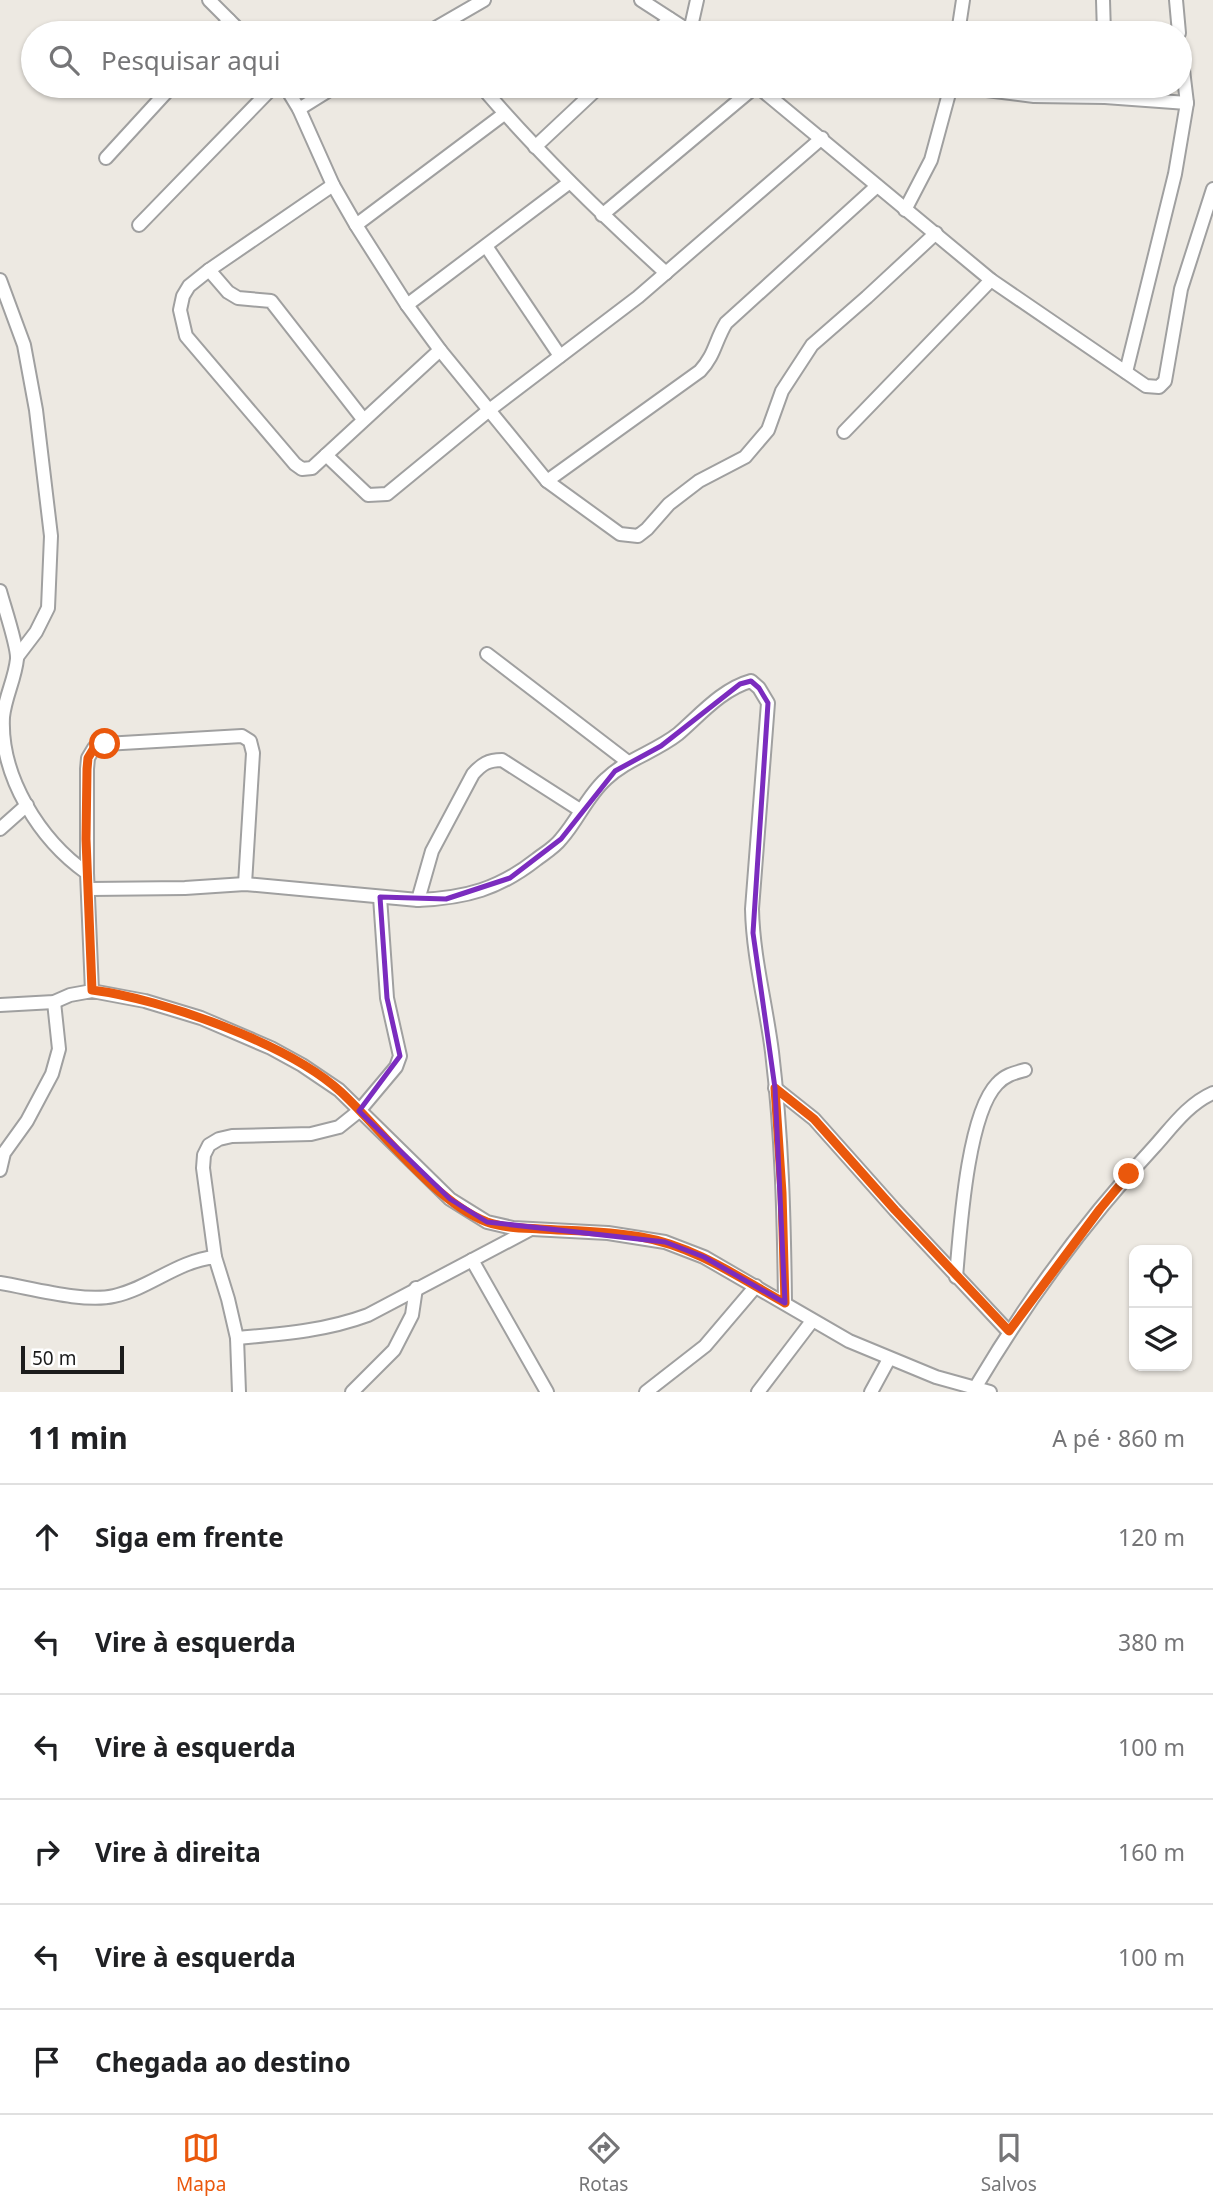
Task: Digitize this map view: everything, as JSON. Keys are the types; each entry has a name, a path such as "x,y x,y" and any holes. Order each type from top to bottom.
{"street":[{"path":"209,0 229,20"},
{"path":"449,21 484,0"},
{"path":"640,0 673,21"},
{"path":"693,21 697,0"},
{"path":"960,21 963,0"},
{"path":"1103,0 1104,21"},
{"path":"1176,0 1178,21"},
{"path":"106,158 161,98"},
{"path":"139,225 262,98"},
{"path":"292,98 332,185 407,305 440,350 547,481 621,534 638,536 648,529 669,504 699,481 746,457 768,430 782,391 812,345 936,233"},
{"path":"299,109 317,98"},
{"path":"491,98 602,215 666,273"},
{"path":"535,147 587,98"},
{"path":"602,215 742,98"},
{"path":"771,98 991,280 1146,386 1153,388 1159,387 1165,381 1181,289 1213,189"},
{"path":"905,210 931,160 949,98"},
{"path":"1150,98 1187,103"},
{"path":"1126,372 1175,174 1186,98"},
{"path":"356,225 504,114"},
{"path":"326,456 369,495 387,494 488,411 638,297 822,138"},
{"path":"407,305 570,182"},
{"path":"332,185 189,286 183,296 180,310 186,336 302,469 312,468 326,456 440,350"},
{"path":"547,481 700,370 714,353 720,332 726,323 877,186"},
{"path":"486,246 560,356"},
{"path":"209,270 228,292 238,298 271,301 363,419"},
{"path":"0,280 24,345 36,410 51,536 48,608 36,632 17,657 5,701 4,735 12,769 33,819 61,853 88,873"},
{"path":"844,432 991,280"},
{"path":"0,591 3,621 17,657"},
{"path":"487,654 628,762"},
{"path":"90,889 245,884 418,900 466,896 510,878 561,839 580,810 607,778 628,762 661,746 726,692 751,681 768,703 752,921 775,1088 782,1193 785,1303"},
{"path":"92,990 87,769 88,758 94,748 105,744 243,736 250,741 253,753 245,884"},
{"path":"418,900 432,851 473,774 490,760 502,760 580,810"},
{"path":"0,829 27,805"},
{"path":"239,1392 237,1338 215,1257 203,1168 204,1155 209,1145 232,1136 312,1134 339,1127 359,1111 396,1067 400,1056 387,998 380,897"},
{"path":"0,1005 54,1002 92,990 145,1001 201,1018 271,1048 339,1090 450,1199 488,1222 513,1228 608,1233 665,1242 704,1257 812,1321 889,1359 990,1392"},
{"path":"0,1170 2,1153 27,1121 52,1074 59,1049 54,1002"},
{"path":"956,1277 972,1141 982,1108 998,1082 1008,1075 1025,1070"},
{"path":"775,1088 814,1119 956,1277 1009,1331"},
{"path":"975,1388 1009,1331 1100,1209 1191,1106 1213,1093"},
{"path":"237,1338 316,1330 368,1315 533,1229"},
{"path":"0,1283 94,1299 113,1297 133,1290 180,1265 215,1257"},
{"path":"472,1260 547,1392"},
{"path":"646,1392 705,1346 756,1286"},
{"path":"352,1392 394,1350 412,1315 416,1288"},
{"path":"758,1392 812,1321"},
{"path":"870,1392 889,1359"}],"highlighted area":[{"path":"751,681 759,688 768,703 753,933 775,1088 785,1303 704,1257 665,1242 487,1222 450,1199 359,1111 400,1056 387,998 380,897 446,899 510,878 561,839 615,771 661,746 740,684"}],"route":[{"path":"105,744 94,748 88,758 87,769 86,839 92,990 115,993 201,1018 271,1048 302,1065 339,1090 414,1167 450,1199 488,1222 513,1228 608,1233 665,1242 704,1257 785,1303 782,1193 775,1088 814,1119 956,1277 1009,1331 1129,1174"}]}
